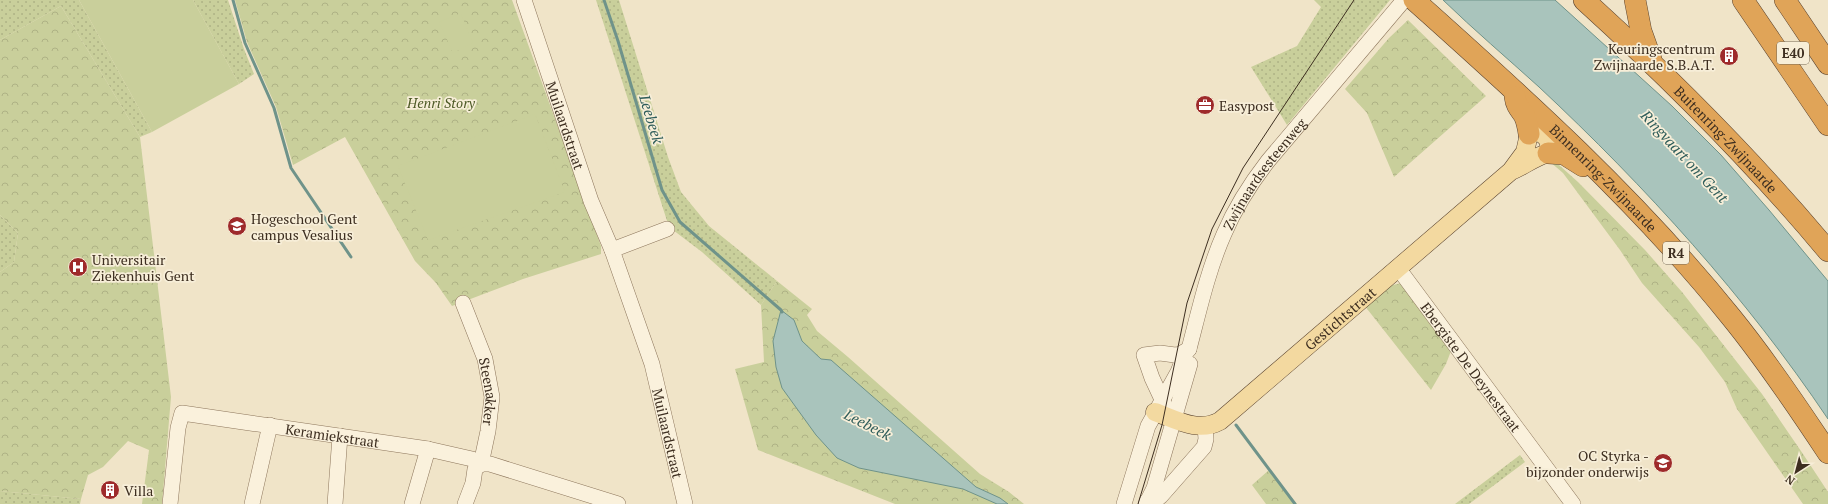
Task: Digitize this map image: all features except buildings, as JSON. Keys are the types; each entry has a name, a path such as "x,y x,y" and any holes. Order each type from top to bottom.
{"highway":[{"name":"Binnenring-Zwijnaarde","path":"1414,0 1514,90 1597,170 1648,222 1731,317 1780,382 1828,453"},
{"name":"Buitenring-Zwijnaarde","path":"1584,0 1652,63 1752,163 1828,251"},
{"path":"1635,0 1641,31 1652,63"},
{"path":"1743,0 1828,125"},
{"name":"E40","path":"1757,0 1828,107"},
{"name":"E40","path":"1785,0 1828,64"},
{"path":"1514,90 1516,105 1524,115 1528,125 1529,134"},
{"path":"1548,153 1564,154 1580,165 1597,170"}],"main road":[{"path":"1529,134 1537,132 1545,136 1550,144 1548,153"},
{"name":"Gestichtstraat","path":"1205,426 1216,423 1228,414 1511,171 1525,152 1529,134"},
{"name":"Gestichtstraat","path":"1511,171 1532,159 1548,153"},
{"path":"1158,407 1174,420 1197,427 1205,426"}],"street":[{"name":"Muilaardstraat","path":"524,0 591,201 612,250 652,364 685,504"},
{"name":"Zwijnaardsesteenweg","path":"1124,504 1144,437 1189,349 1214,260 1224,234 1247,190 1268,161 1404,0"},
{"path":"612,250 667,229"},
{"name":"Ebergiste De Deynestraat","path":"1398,268 1574,504"},
{"name":"Steenakker","path":"463,303 485,359 492,397 488,431 481,464 475,469 473,483 465,504"},
{"path":"1158,407 1144,355 1160,353 1175,355 1189,349"},
{"name":"Zwijnaardsesteenweg","path":"1147,503 1154,488 1192,356 1189,349"},
{"name":"Keramiekstraat","path":"170,504 178,428 182,413 428,449 472,459 481,464 490,464 618,504"},
{"path":"252,504 270,425"},
{"name":"Zwijnaardsesteenweg","path":"1147,503 1161,496 1202,449 1206,439 1205,426"},
{"path":"335,504 340,436"},
{"path":"412,504 428,449"}],"green space":[{"path":"0,0 79,0 152,132 140,137 61,6 0,40"},
{"path":"79,0 193,0 239,84 152,132"},
{"path":"193,0 228,0 254,74 239,84"},
{"name":"Henri Story","path":"235,0 512,0 601,246 601,254 523,279 452,306 436,283 415,261 345,137 293,165 276,107 247,42"},
{"path":"596,0 619,0 668,157 681,192 709,226 777,281 761,305 702,252 669,227"},
{"path":"1314,0 1390,0 1287,125 1251,67 1297,46 1321,7"},
{"name":"Universitair Ziekenhuis Gent","path":"61,6 140,137 171,397 162,504 142,504 149,450 128,441 103,467 88,475 81,499 0,491 0,272 14,262 18,233 0,215 0,40"},
{"path":"461,14 473,43 453,53 439,22"},
{"path":"1408,20 1486,96 1394,177 1367,113 1345,89 1389,38"},
{"path":"535,114 565,192 428,240 398,166"},
{"path":"1549,161 1559,165 1578,182 1645,250 1682,292 1762,394 1828,492 1828,504 1803,504 1737,409 1725,382 1699,347 1642,283 1620,250 1563,173"},
{"path":"0,215 18,233 14,262 0,272"},
{"path":"777,281 812,309 807,315 817,331 980,474 1009,492 1024,504 895,504 758,450 735,369 764,362 761,305"},
{"path":"1402,283 1451,351 1446,364 1431,390 1364,305 1388,286"},
{"path":"1520,455 1525,462 1469,504 1455,504"},
{"path":"1269,470 1297,504 1266,504 1252,485"},
{"path":"0,491 81,499 80,504 0,504"}],"water":[{"name":"Ringvaart om Gent","path":"1443,0 1555,0 1672,106 1721,155 1828,281 1828,419 1763,330 1729,287 1656,204 1579,125"},
{"path":"781,310 794,320 802,341 821,359 831,360 976,487 1000,498 1008,504 997,504 963,489 859,468 837,458 816,435 782,388 776,367 773,341"}],"waterway":[{"path":"233,0 245,43 274,108 291,168 351,257"},
{"name":"Leebeek","path":"604,0 618,41 662,190 680,222 782,312"},
{"path":"1236,425 1295,504"}],"tram line":[{"path":"1138,504 1162,425 1187,303 1212,229 1243,168 1354,0"}],"place":[{"name":"Keuringscentrum Zwijnaarde S.B.A.T.","path":"1729,56"},
{"name":"Easypost","path":"1205,105"},
{"name":"Hogeschool Gent campus Vesalius","path":"237,226"},
{"name":"Universitair Ziekenhuis Gent","path":"78,267"},
{"name":"OC Styrka - bijzonder onderwijs","path":"1663,463"},
{"name":"Villa","path":"110,490"}]}
